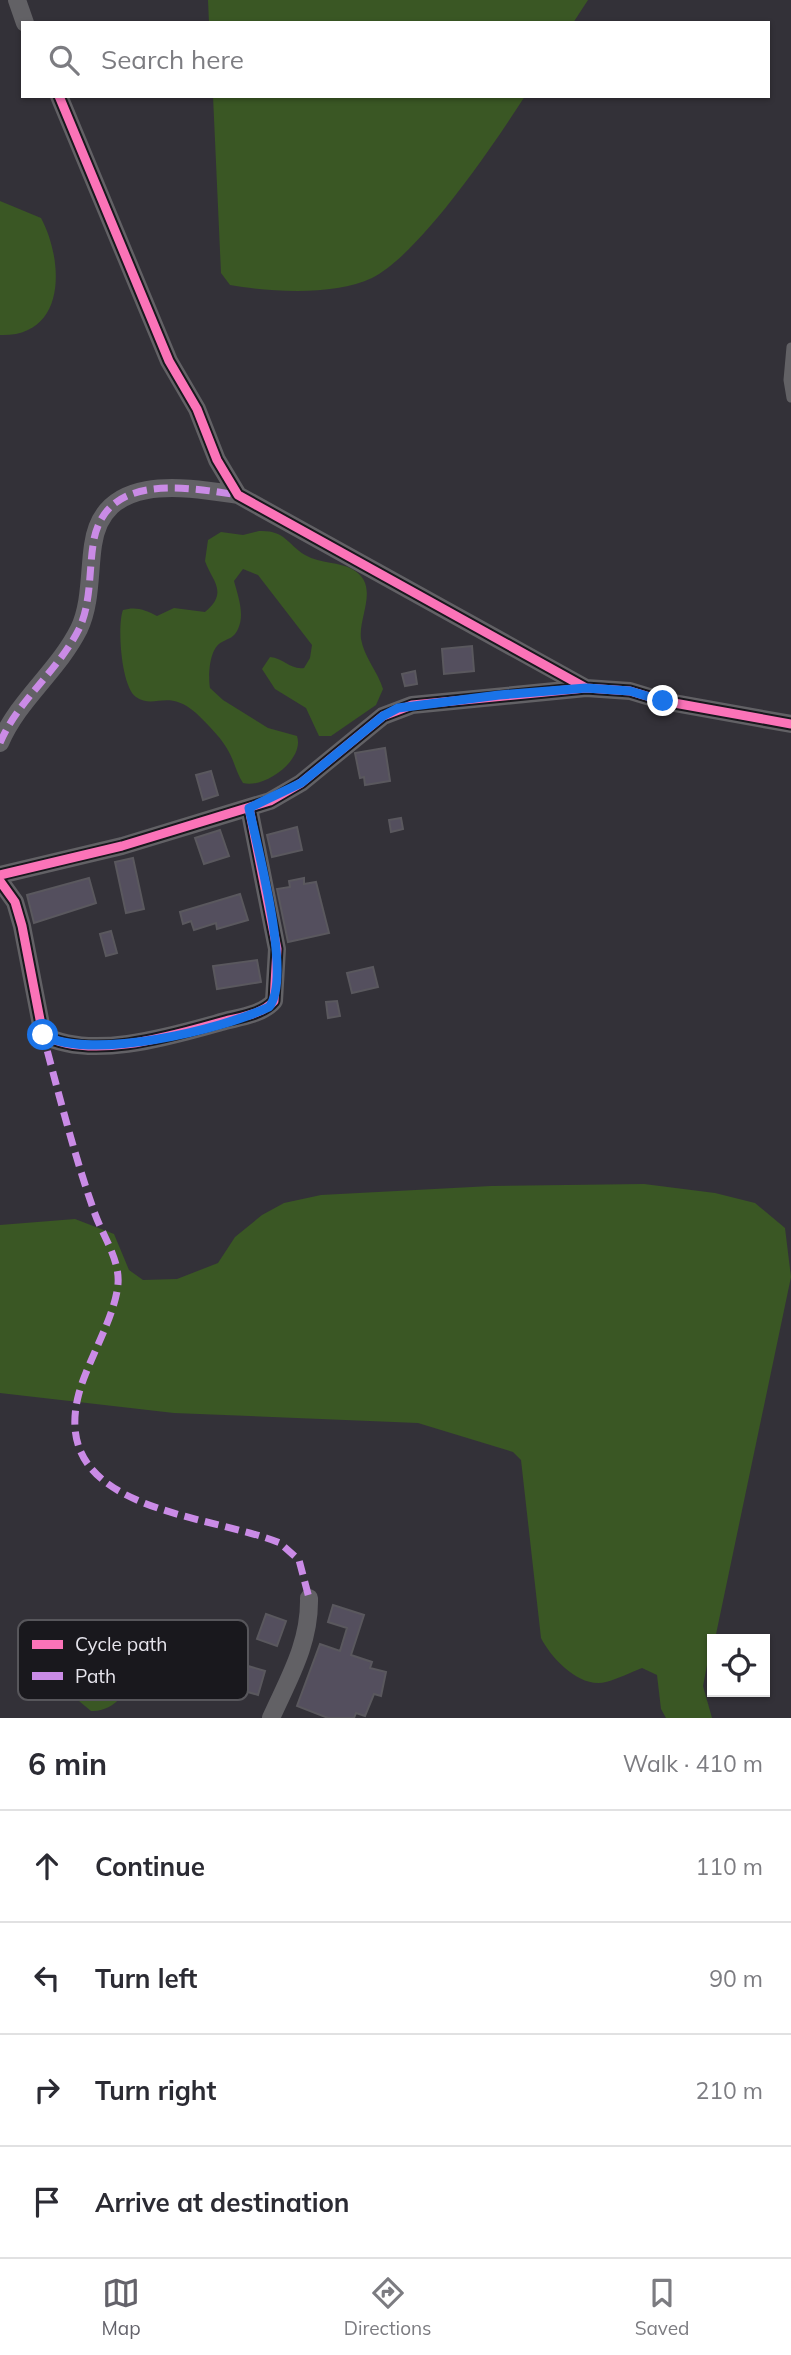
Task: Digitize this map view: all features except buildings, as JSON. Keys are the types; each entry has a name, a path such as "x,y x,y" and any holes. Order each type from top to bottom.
{"street":[{"path":"17,0 24,21"},
{"path":"60,98 170,361 197,409 217,460 238,495"},
{"path":"0,743 18,711 66,653 81,625 93,542 100,518 112,503 157,488 188,487 238,495 586,688"},
{"path":"0,875 122,846 249,808 301,783 383,716 398,708 499,695 586,688 630,691 663,701 791,724"},
{"path":"0,881 15,902 22,926 33,997 43,1035 60,1043 78,1045 177,1036 261,1011 274,1001 277,949 249,808"},
{"path":"271,1718 308,1633 309,1598"}],"lane":[{"path":"791,347 788,380 791,398"}],"green space":[{"path":"208,0 588,0 574,21 209,21"},
{"path":"213,98 524,98 434,222 391,265 372,278 340,288 302,291 230,285 221,273"},
{"path":"0,201 41,218 49,235 56,274 54,293 48,310 38,324 22,332 0,335"},
{"path":"259,531 280,535 305,555 347,567 361,576 367,592 361,639 383,689 376,705 331,736 319,736 306,708 275,689 262,669 270,657 304,668 310,658 312,645 258,575 243,569 234,581 240,605 240,623 235,634 214,650 209,670 210,688 223,700 268,728 297,736 298,745 295,754 281,771 252,784 243,783 223,743 196,713 177,702 149,701 136,697 131,691 124,669 120,629 123,610 132,608 157,616 174,608 205,612 212,605 217,592 217,586 205,561 208,540 221,532 243,535"},
{"path":"644,1184 715,1193 755,1203 785,1228 791,1277 716,1634 707,1634 707,1665 703,1686 712,1718 666,1718 661,1709 657,1675 642,1668 611,1681 596,1683 577,1676 559,1663 552,1654 541,1638 521,1460 513,1452 418,1423 174,1413 0,1393 0,1225 75,1219 114,1234 129,1270 143,1280 177,1279 218,1263 235,1237 262,1215 284,1203 321,1195 491,1186"},
{"path":"118,1700 109,1707 91,1711 79,1701"}],"marked path":[{"path":"0,743 17,713 79,629 88,599 93,545 100,522 112,505 129,495 171,488 238,495"},
{"path":"42,1031 80,1169 95,1214 114,1257 118,1275 112,1310 79,1393 75,1432 87,1462 109,1485 140,1501 176,1514 280,1543 299,1560 309,1598"}],"cycle path":[{"path":"60,98 169,361 197,409 217,460 238,495 586,688"},
{"path":"0,875 122,846 270,801 301,783 383,716 412,705 586,688 630,691 663,701 791,724"},
{"path":"0,881 15,902 22,926 43,1035 85,1046 109,1046 158,1038 251,1014 274,1001 277,949 249,808"}],"route":[{"path":"43,1035 60,1043 78,1045 128,1043 177,1036 269,1007 274,1001 277,982 277,949 249,808 270,801 301,783 383,716 398,708 412,705 586,688 630,691 663,701"}]}
